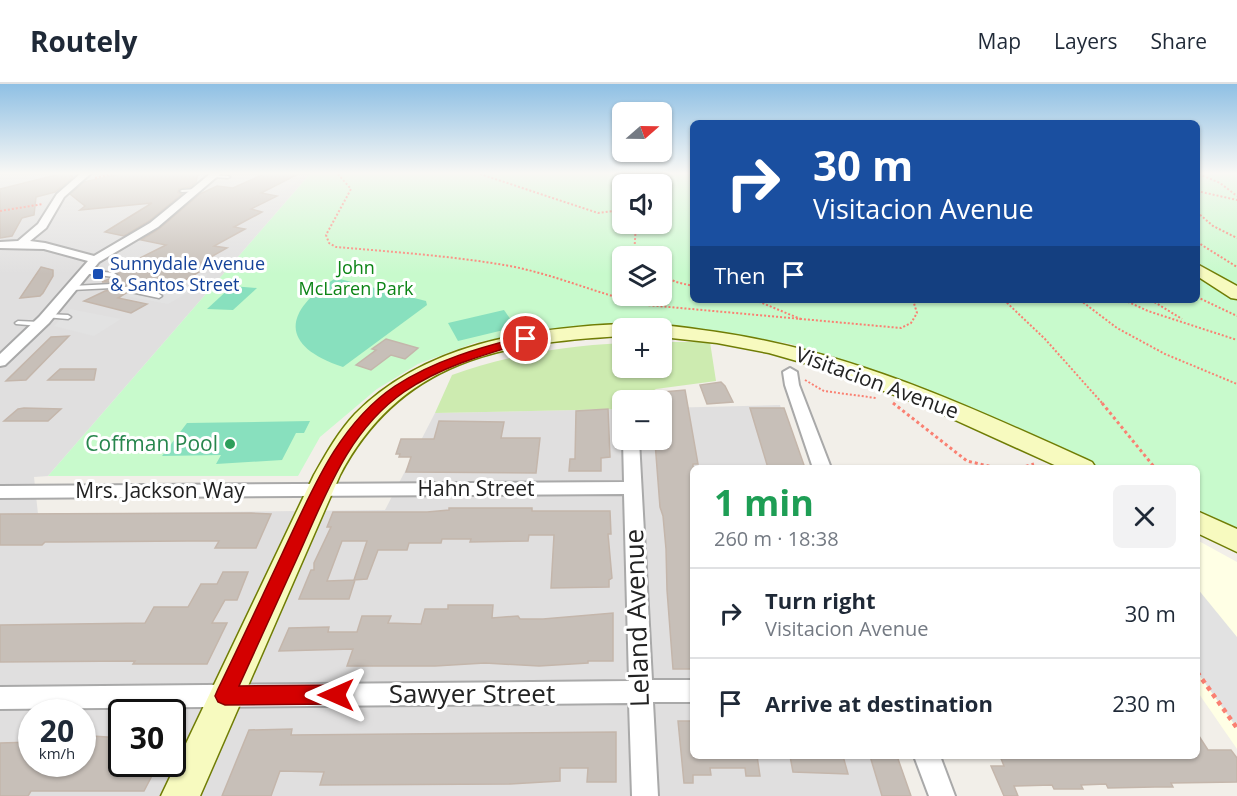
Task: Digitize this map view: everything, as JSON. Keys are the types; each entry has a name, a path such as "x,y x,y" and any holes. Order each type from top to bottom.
{"street":[{"path":"21,244 42,226 54,207"},
{"path":"0,362 44,320 95,260 154,225 176,207"},
{"path":"0,245 21,244 59,249 79,257 95,260"},
{"path":"1200,271 1237,294"},
{"path":"180,796 320,490 337,456 365,419 381,403 419,377 461,357 505,343 571,332 612,330"},
{"name":"Visitacion Avenue","path":"672,332 730,338 813,358 881,382 1049,459 1072,465"},
{"path":"790,372 792,385 821,465"},
{"name":"Leland Avenue","path":"631,450 645,796"},
{"name":"Hahn Street","path":"320,490 632,488"},
{"name":"Mrs. Jackson Way","path":"0,492 320,490"},
{"path":"1200,522 1237,541"},
{"name":"Sawyer Street","path":"0,698 690,691"},
{"path":"928,759 942,796"}],"lane":[{"path":"84,272 114,275"},
{"path":"72,288 112,286 159,296"},
{"path":"18,323 68,317"}],"path":[{"path":"0,211 24,207"},
{"path":"341,207 326,235 329,243 336,247 428,255 510,266 553,276 615,298 647,305 901,328 911,323 917,313 914,303"},
{"path":"581,207 598,213 612,211"},
{"path":"1200,215 1213,226 1237,237"},
{"path":"1200,244 1237,267"},
{"path":"672,280 690,285"},
{"path":"1200,298 1237,316"},
{"path":"762,303 806,321"},
{"path":"1008,303 1025,317 1095,395 1153,465"},
{"path":"1084,303 1117,328 1165,354 1237,384"},
{"path":"1131,303 1148,311 1237,340"},
{"path":"1156,303 1186,322"},
{"path":"790,372 824,391 877,398"},
{"path":"888,399 967,461 984,465"},
{"path":"1200,676 1237,728"}],"shaded area":[{"path":"0,207 281,207 48,476 34,477 38,514 385,510 435,413 612,409 612,450 672,450 672,408 780,405 799,465 690,465 690,759 895,759 907,796 0,796"},
{"path":"200,274 207,274 205,283 168,304 126,296 153,282 175,288"},
{"path":"70,309 121,319 94,336 54,326"},
{"path":"1200,542 1237,562 1237,749 1200,695"},
{"path":"1200,592 1237,637 1237,728 1200,676"}],"green space":[{"name":"John McLaren Park","path":"281,207 612,207 612,234 672,234 672,207 690,207 690,303 1200,303 1200,207 1237,207 1237,531 1200,513 1200,465 1092,465 977,413 791,344 672,325 672,318 612,318 612,327 547,329 474,343 418,364 377,389 320,437 298,476 48,476"},
{"path":"336,278 426,301 427,305 343,367 307,349 299,338 296,327 298,315 306,303 318,290"},
{"path":"232,286 257,288 233,310 207,309"},
{"path":"504,310 516,327 458,341 448,323"},
{"path":"672,342 710,342 716,381 654,390 612,390 612,409 435,413 452,375 494,362 578,346 612,344 612,378 672,378"},
{"name":"Coffman Pool","path":"310,421 304,433 296,433 282,460 216,464 221,455 162,456 187,423"}],"building":[{"path":"0,207 35,207 34,215 22,218 12,236 0,238"},
{"path":"83,207 109,207 80,210"},
{"path":"145,207 166,207 149,221 124,236 105,232"},
{"path":"185,207 255,207 251,209 262,212 234,227 245,229 214,246 227,248 200,263 211,265 177,285 153,279 138,287 102,282 115,279 119,274 114,271 166,245 141,240 159,229"},
{"path":"41,267 53,270 53,276 43,293 40,296 20,298"},
{"path":"112,290 126,293 118,298 147,304 131,313 84,301"},
{"path":"69,336 26,380 6,381 51,337"},
{"path":"386,339 418,348 405,359 391,355 371,370 356,365 376,350 372,349"},
{"path":"60,369 96,369 94,380 48,380"},
{"path":"721,382 733,402 707,404 700,385"},
{"path":"685,390 698,464 690,465 690,669 673,669 666,549 656,450 672,450 672,391"},
{"path":"750,408 784,408 804,465 767,465"},
{"path":"18,409 61,409 48,421 4,421"},
{"path":"608,409 610,457 601,458 601,471 569,471 570,459 575,459 576,411"},
{"path":"439,421 504,422 501,438 540,438 536,473 406,472 411,457 399,457 400,454 396,454 401,439 434,439"},
{"path":"449,508 610,511 611,534 608,534 612,578 609,580 609,587 551,588 554,535 529,535 528,541 470,542 471,539 442,539 441,543 409,543 407,550 378,550 367,579 354,580 367,541 342,541 327,581 355,580 349,599 299,599 311,570 314,570 314,563 331,527 327,527 333,512 427,512 449,510"},
{"path":"0,514 271,514 256,548 215,548 219,541 45,542 42,545 0,545"},
{"path":"223,572 248,572 237,600 225,600 212,623 227,623 207,664 133,664 135,661 0,662 0,625 145,623 154,607 188,607 201,584 217,584"},
{"path":"448,605 493,605 492,618 518,616 520,619 543,619 613,613 613,661 539,666 485,663 435,666 347,666 353,649 279,651 289,628 329,627 328,632 357,632 362,616 391,616 388,623 421,624 425,609 448,609"},
{"path":"678,721 690,721 690,759 757,759 760,776 746,776 745,768 710,768 711,775 693,775 693,783 684,783"},
{"path":"292,729 291,735 616,732 616,782 587,782 588,768 560,768 560,781 510,784 320,785 324,772 280,771 271,796 222,796 249,730"},
{"path":"96,736 108,737 108,777 151,777 144,791 31,791 28,796 0,796 0,743 18,742 18,777 96,777"},
{"path":"1200,738 1208,750 1231,750 1237,758 1237,782 1171,783 1173,787 1108,788 1106,784 1081,785 1083,789 1054,789 1052,785 1014,786 1018,796 1004,796 991,766 1004,766 1001,759 1200,759"},
{"path":"791,759 844,759 848,774 793,772"},
{"path":"871,759 898,759 911,796 882,796"}],"place":[{"name":"Sunnydale Avenue & Santos Street","path":"98,274"},
{"name":"Coffman Pool","path":"230,444"}],"route":[{"path":"336,695 225,696 337,456 350,436 381,403 419,377 461,357 526,339"}]}
